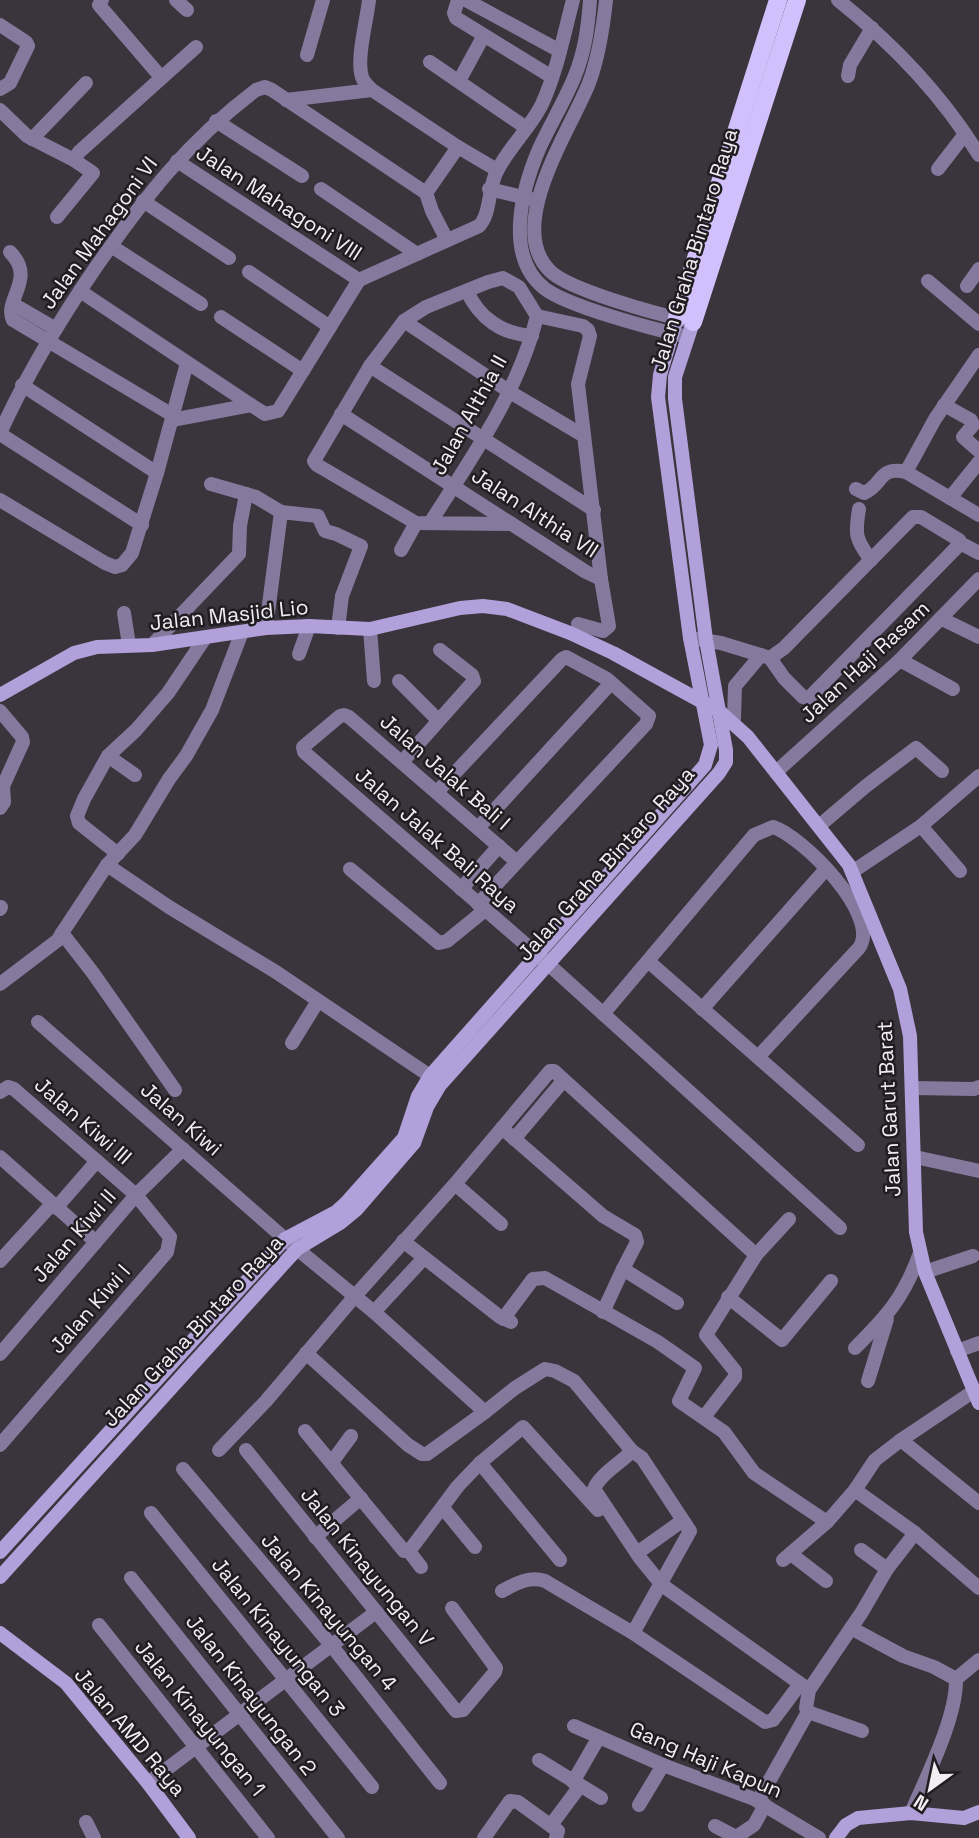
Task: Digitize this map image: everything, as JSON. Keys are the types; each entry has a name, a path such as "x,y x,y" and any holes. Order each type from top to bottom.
{"main road":[{"name":"Jalan Graha Bintaro Raya","path":"0,1552 172,1363 291,1244 346,1203 404,1138 418,1096 430,1076 726,762 706,640 675,399 676,377 683,328 778,0"},
{"name":"Jalan Graha Bintaro Raya","path":"629,862 705,765 711,745 690,638 658,397 660,375 683,328 797,0"},
{"name":"Jalan Masjid Lio","path":"0,695 74,653 97,646 152,645 266,628 309,626 370,629 460,608 482,606 507,609 570,633 613,653 703,703"},
{"name":"Jalan Garut Barat","path":"703,703 719,712 748,737 849,865 900,989 910,1036 916,1232 919,1253 976,1396"},
{"name":"Jalan Graha Bintaro Raya","path":"0,1577 183,1374 291,1244 340,1223 357,1209 414,1143 427,1107 440,1085 541,958"},
{"path":"172,1363 183,1374"},
{"name":"Jalan AMD Raya","path":"0,1633 66,1684 148,1783 189,1838"},
{"path":"836,1838 846,1825 858,1818 911,1813 964,1818 979,1812"}],"street":[{"path":"102,0 99,5 160,76"},
{"path":"307,55 323,0"},
{"path":"369,0 361,75 364,82 458,147 497,170"},
{"path":"458,0 454,15 483,37 552,77"},
{"path":"466,0 560,51"},
{"path":"80,290 265,414 278,411 359,280 479,226 483,221 489,189 497,170 541,106 560,51 573,0"},
{"path":"590,0 583,55 566,97 538,150 523,198 520,228 522,253 534,278 546,290 566,300 683,328"},
{"path":"606,0 598,58 582,99 554,156 539,202 535,224 537,246 547,268 566,282 683,328"},
{"path":"838,0 872,28 919,76 979,155"},
{"path":"0,25 28,46 10,83 0,89"},
{"path":"848,76 850,65 872,28"},
{"path":"458,81 483,37"},
{"path":"75,160 79,152 118,119 160,76 196,47"},
{"path":"430,62 525,127"},
{"path":"32,139 86,83"},
{"name":"Jalan Mahagoni VI","path":"0,434 22,386 80,290 143,201 177,161 216,121 256,90 265,87 286,100"},
{"path":"286,100 372,90"},
{"path":"286,100 426,193 447,240"},
{"path":"0,110 32,139 75,160 94,175 57,217"},
{"path":"216,121 302,176"},
{"path":"938,169 965,134"},
{"path":"426,193 458,147"},
{"name":"Jalan Mahagoni VIII","path":"177,161 359,280"},
{"path":"489,189 539,202"},
{"path":"321,190 417,254"},
{"path":"143,201 229,258"},
{"path":"111,246 201,304"},
{"path":"10,252 20,269 20,280 10,312 13,320 52,335 173,418 251,405"},
{"path":"517,285 534,278 547,268"},
{"path":"967,286 979,269"},
{"path":"249,272 330,327"},
{"path":"512,524 423,523 314,461 370,366 404,321 426,307 497,278 517,285 537,316 583,326 590,336 579,374 601,579 609,626 603,631 578,624"},
{"path":"928,282 979,324"},
{"path":"467,291 476,308 495,325 513,333 532,335"},
{"name":"Jalan Althia II","path":"401,550 454,486 483,439 510,392 537,316"},
{"path":"221,317 303,371"},
{"path":"404,321 510,392 584,436"},
{"path":"906,472 944,405 979,355"},
{"path":"0,500 115,567 122,565 132,553 142,525 187,363"},
{"path":"370,366 594,510"},
{"path":"22,386 157,473"},
{"path":"944,405 971,420 973,425 963,437 979,451"},
{"path":"566,425 582,412"},
{"name":"Jalan Althia VII","path":"341,414 601,579"},
{"path":"0,434 142,525"},
{"path":"950,498 979,462"},
{"path":"856,489 864,493 885,474 894,470 906,472 979,515"},
{"path":"211,484 256,497 281,512 318,516 325,531 359,544 355,565 342,596 338,628"},
{"path":"152,645 239,554 240,526 246,494"},
{"path":"859,509 855,531 857,542 871,560"},
{"path":"266,628 281,512"},
{"path":"734,718 735,686 765,657 784,648 913,517 917,516 979,553"},
{"path":"690,638 765,657 807,698 960,543"},
{"name":"Jalan Haji Rasam","path":"776,772 900,660 979,579"},
{"path":"124,613 129,645"},
{"path":"942,619 979,637"},
{"path":"299,654 309,626"},
{"path":"370,629 374,681"},
{"path":"2,978 51,946 113,860 135,835 203,726 224,681 242,632"},
{"path":"205,638 168,693 136,730 108,756 84,799 78,816 79,822 113,860 169,906 276,972 430,1076"},
{"path":"403,761 474,681 472,675 440,650"},
{"path":"350,869 439,943 447,942 482,907 517,862 646,724 649,716 611,683 571,658 562,659 437,792"},
{"path":"900,660 953,689"},
{"path":"399,681 438,720"},
{"path":"478,828 611,683"},
{"path":"0,711 22,737 23,742 3,786 4,802 0,808"},
{"name":"Jalan Jalak Bali I","path":"344,715 403,761 517,862"},
{"name":"Jalan Jalak Bali Raya","path":"344,715 303,747 304,752 541,958 839,1227"},
{"path":"819,826 916,748 942,771"},
{"path":"108,756 135,775"},
{"path":"852,872 921,826 979,776"},
{"path":"921,826 960,871"},
{"path":"603,1014 754,835 773,827 779,829 826,869 845,889 862,921 864,937 862,943 758,1057"},
{"path":"461,889 499,846"},
{"path":"702,1009 826,869"},
{"path":"62,933 174,1090"},
{"path":"648,961 858,1145"},
{"path":"292,1043 318,1001"},
{"name":"Jalan Kiwi","path":"38,1021 291,1244 374,1312 485,1412"},
{"path":"219,1450 266,1401 403,1241 456,1184 549,1071 552,1070 755,1255"},
{"path":"514,1139 563,1081"},
{"name":"Jalan Kiwi III","path":"0,1092 8,1087 14,1089 136,1195"},
{"path":"913,1088 979,1087"},
{"path":"502,1128 603,1216 636,1236 638,1240 603,1312"},
{"name":"Jalan Kiwi II","path":"0,1354 136,1195 183,1149"},
{"path":"915,1157 979,1171"},
{"path":"0,1261 97,1161"},
{"path":"2,1163 96,1242"},
{"path":"456,1184 501,1224"},
{"name":"Jalan Kiwi I","path":"0,1445 167,1252 170,1237 136,1195"},
{"path":"704,1417 735,1377 735,1371 706,1335 755,1255 789,1219"},
{"path":"403,1241 507,1321 533,1279 545,1278 657,1342 695,1368 679,1401 729,1438 754,1473 827,1522"},
{"path":"868,1381 889,1314 911,1277 919,1253"},
{"path":"925,1272 973,1256"},
{"path":"374,1312 424,1258"},
{"path":"623,1269 677,1303"},
{"path":"728,1297 782,1340 831,1281"},
{"path":"855,1348 889,1314"},
{"path":"957,1351 979,1343"},
{"path":"306,1353 408,1445 422,1454 427,1454 545,1369 555,1371 573,1381 632,1451 642,1458 690,1531 633,1633"},
{"path":"826,1581 787,1557 827,1522 855,1490 875,1460 901,1440 976,1396"},
{"path":"408,1550 458,1486 480,1463 523,1427 598,1510"},
{"path":"305,1431 404,1551 408,1550 421,1567"},
{"path":"331,1462 351,1436"},
{"path":"901,1440 979,1503"},
{"name":"Jalan Kinayungan V","path":"246,1450 456,1711 463,1710 496,1668 452,1608"},
{"path":"632,1451 600,1479 594,1489 637,1553 662,1585 805,1687"},
{"path":"480,1463 560,1560"},
{"name":"Jalan Kinayungan 4","path":"183,1469 331,1645 440,1783"},
{"path":"855,1490 915,1533 979,1588"},
{"path":"315,1536 362,1498"},
{"path":"443,1508 475,1547"},
{"name":"Jalan Kinayungan 3","path":"151,1513 372,1787"},
{"path":"637,1553 682,1521"},
{"path":"502,1591 524,1580 538,1578 545,1581 633,1633 765,1722 773,1720 805,1687 851,1628 887,1569 915,1533"},
{"path":"861,1550 887,1569"},
{"name":"Jalan Kinayungan 2","path":"131,1578 338,1838"},
{"path":"148,1783 376,1612"},
{"name":"Jalan Kinayungan 1","path":"99,1625 268,1838"},
{"path":"851,1628 956,1679"},
{"path":"911,1813 935,1757 954,1702 956,1679 979,1660"},
{"path":"715,1826 736,1837 754,1825 761,1803 808,1712 805,1687"},
{"path":"808,1712 862,1731"},
{"name":"Gang Haji Kapun","path":"575,1726 663,1765 761,1803 819,1838"},
{"path":"484,1838 510,1801 518,1802 553,1831 599,1737"},
{"path":"539,1760 601,1798"},
{"path":"639,1805 663,1765"},
{"path":"86,1822 94,1838"}]}
